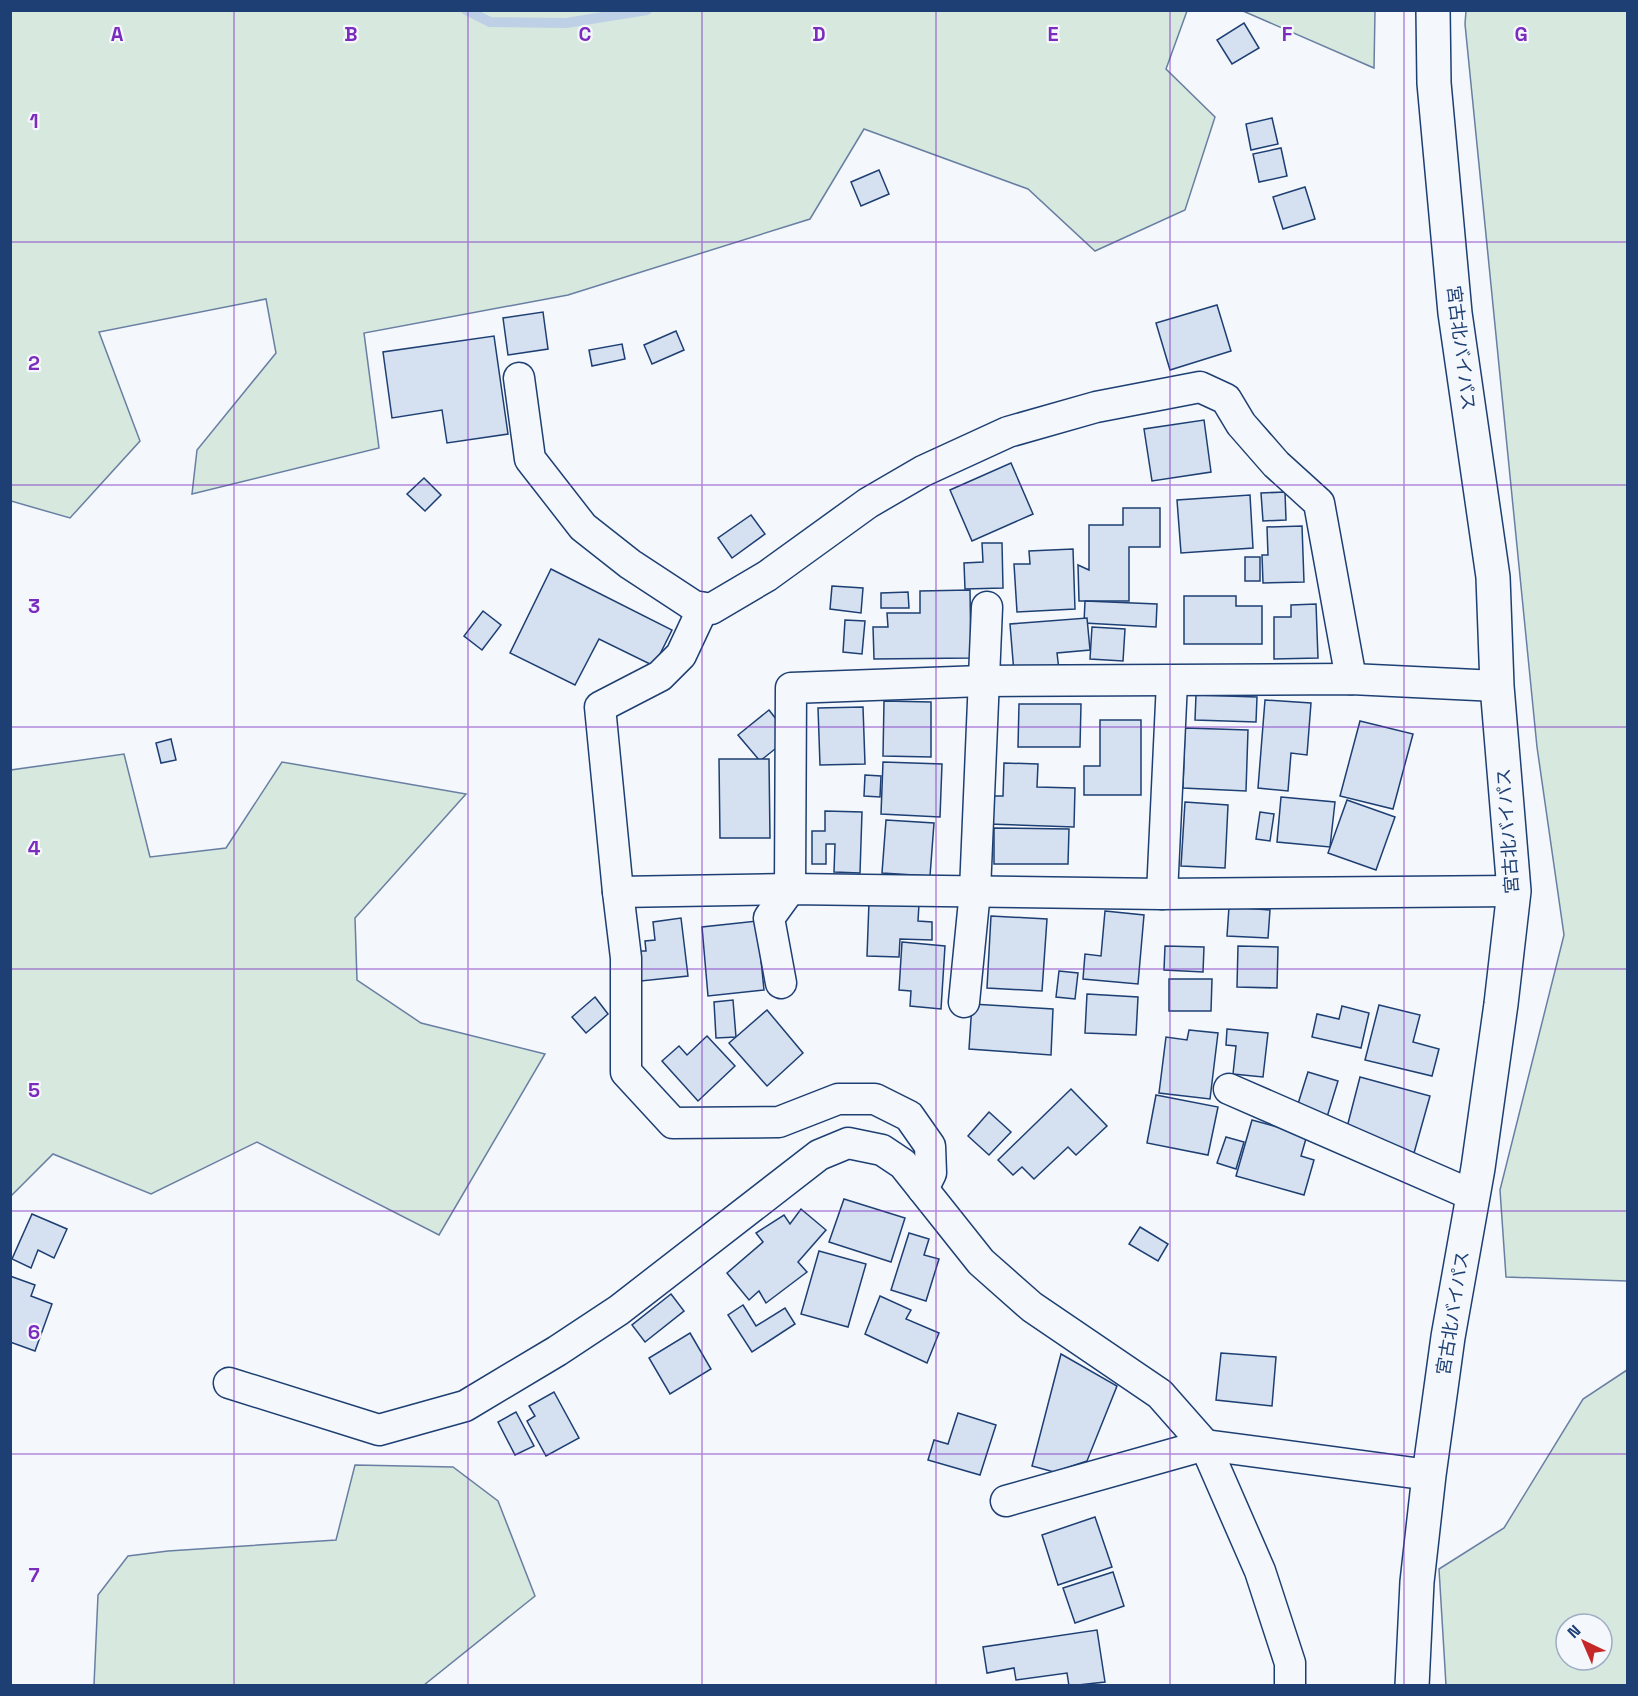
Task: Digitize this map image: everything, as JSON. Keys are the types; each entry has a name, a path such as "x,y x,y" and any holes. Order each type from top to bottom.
{"highway":[{"name":"宮古北バイパス","path":"1412,1686 1417,1582 1429,1475 1448,1338 1501,1004 1514,891 1497,686 1493,578 1452,278 1434,83 1433,10"}],"street":[{"path":"519,378 530,459 583,527 630,564 694,606 711,609 767,576 868,503 923,471 1008,432 1096,407 1200,387 1226,399 1240,424 1276,464 1318,503 1351,680"},
{"path":"964,1002 975,891 982,681 986,649 987,606"},
{"path":"703,608 681,655 660,676 600,707 626,958 626,1072 673,1123 779,1122 838,1099 875,1100 909,1116 930,1146 931,1173 923,1190"},
{"path":"781,982 769,918 790,889 791,688 982,681 1351,680 1497,686"},
{"path":"1162,894 1172,682"},
{"path":"618,892 790,889 1162,894 1514,891"},
{"path":"1228,1089 1472,1195"},
{"path":"229,1383 379,1430 465,1406 557,1352 619,1310 819,1155 848,1143 882,1150 903,1164 981,1262 1032,1307 1160,1394 1205,1445 1260,1571 1290,1663 1290,1686"},
{"path":"1006,1501 1205,1445 1429,1475"}],"shaded area":[{"path":"10,11 1187,11 1166,69 1215,117 1185,210 1095,251 1028,189 864,129 810,219 568,295 364,333 379,448 192,494 197,450 276,353 266,299 99,332 140,441 70,518 11,501"},
{"path":"1243,11 1375,11 1374,68"},
{"path":"1466,11 1627,11 1627,1281 1506,1277 1500,1190 1564,935 1537,747 1465,24"},
{"path":"124,754 150,857 226,848 282,762 466,794 355,918 357,980 421,1023 545,1054 439,1235 257,1142 151,1194 53,1154 11,1196 11,770"},
{"path":"1627,1370 1627,1685 1446,1685 1439,1569 1504,1528 1583,1399"},
{"path":"355,1465 453,1467 498,1501 535,1596 424,1685 94,1685 98,1595 128,1556 168,1551 336,1540"}],"building":[{"path":"1244,23 1259,48 1232,64 1217,40"},
{"path":"1272,118 1278,144 1251,150 1246,124"},
{"path":"1281,148 1287,176 1259,182 1253,154"},
{"path":"879,170 889,194 861,206 851,182"},
{"path":"1305,187 1315,219 1283,229 1273,197"},
{"path":"1217,305 1231,351 1170,370 1156,323"},
{"path":"543,312 548,349 508,355 503,318"},
{"path":"676,331 684,350 652,364 644,345"},
{"path":"494,336 508,434 447,443 442,410 392,418 383,352"},
{"path":"622,344 625,359 592,366 589,350"},
{"path":"1204,420 1211,472 1152,481 1144,429"},
{"path":"1011,463 1033,514 972,541 950,490"},
{"path":"424,478 441,495 425,511 407,494"},
{"path":"1285,492 1286,520 1263,521 1261,493"},
{"path":"1250,495 1253,548 1181,553 1177,500"},
{"path":"1123,508 1160,508 1160,547 1129,547 1129,601 1079,601 1078,565 1089,570 1089,525 1123,525"},
{"path":"751,515 765,534 732,558 718,538"},
{"path":"1302,526 1304,582 1263,583 1262,555 1268,555 1267,527"},
{"path":"982,543 1002,543 1003,588 965,589 964,563 983,562"},
{"path":"1073,549 1075,609 1017,612 1014,564 1030,564 1029,551"},
{"path":"1245,557 1260,557 1260,581 1245,581"},
{"path":"551,569 672,630 654,666 599,639 575,685 510,653"},
{"path":"832,586 863,588 861,613 830,609"},
{"path":"970,590 971,658 874,659 873,627 888,627 887,613 920,613 920,591"},
{"path":"908,592 909,608 881,608 881,593"},
{"path":"1184,596 1236,596 1236,606 1262,606 1262,644 1184,644"},
{"path":"1085,601 1157,604 1156,627 1084,623"},
{"path":"1316,604 1318,658 1274,659 1274,617 1291,617 1291,605"},
{"path":"483,611 501,625 482,650 464,636"},
{"path":"1087,618 1090,650 1057,653 1059,670 1014,673 1010,624"},
{"path":"845,620 865,621 862,654 843,652"},
{"path":"1092,627 1125,629 1123,661 1090,659"},
{"path":"1196,695 1257,697 1256,722 1195,720"},
{"path":"1265,700 1311,703 1307,755 1291,753 1288,791 1258,788"},
{"path":"884,701 931,702 931,757 883,756"},
{"path":"1019,704 1081,704 1080,747 1018,747"},
{"path":"863,707 865,764 820,765 818,708"},
{"path":"769,710 790,737 760,761 738,735"},
{"path":"1100,720 1141,720 1141,795 1084,795 1084,766 1100,766"},
{"path":"1360,721 1413,734 1393,809 1340,796"},
{"path":"1185,728 1248,730 1246,791 1183,788"},
{"path":"171,739 176,760 161,763 156,743"},
{"path":"719,759 769,759 770,838 720,838"},
{"path":"883,762 942,764 940,817 881,814"},
{"path":"1004,763 1038,764 1037,787 1075,788 1074,827 989,824 989,796 1003,796"},
{"path":"865,775 881,776 880,797 864,796"},
{"path":"1281,797 1335,802 1330,847 1277,842"},
{"path":"1347,800 1395,817 1376,870 1328,853"},
{"path":"1185,802 1228,805 1225,868 1181,866"},
{"path":"825,811 862,812 860,873 834,872 835,844 826,844 826,864 812,864 812,831 825,831"},
{"path":"1260,812 1274,814 1270,841 1256,839"},
{"path":"886,820 934,823 930,876 882,873"},
{"path":"994,828 1069,829 1068,864 994,864"},
{"path":"869,902 919,904 918,921 932,922 932,940 900,939 899,957 867,956"},
{"path":"1229,907 1270,910 1268,938 1227,936"},
{"path":"1105,911 1144,915 1138,984 1083,979 1085,954 1101,956"},
{"path":"991,916 1047,919 1042,991 987,988"},
{"path":"681,918 688,976 641,981 637,951 646,951 645,941 655,940 653,922"},
{"path":"757,921 764,990 708,996 702,927"},
{"path":"902,942 945,946 941,1009 910,1006 911,991 899,990"},
{"path":"1165,946 1204,947 1203,972 1164,970"},
{"path":"1238,946 1278,947 1277,988 1237,987"},
{"path":"1059,971 1078,973 1075,999 1056,997"},
{"path":"1169,979 1212,979 1211,1011 1169,1011"},
{"path":"1087,994 1138,997 1136,1035 1085,1033"},
{"path":"595,997 608,1014 586,1033 572,1017"},
{"path":"733,1000 736,1037 716,1038 714,1002"},
{"path":"972,1004 1053,1009 1051,1055 969,1049"},
{"path":"1379,1005 1420,1015 1413,1042 1439,1049 1432,1076 1365,1060"},
{"path":"1342,1006 1369,1013 1361,1048 1312,1037 1317,1014 1339,1019"},
{"path":"767,1010 803,1053 767,1086 729,1043"},
{"path":"1227,1029 1268,1033 1263,1077 1233,1074 1236,1046 1226,1045"},
{"path":"1189,1030 1218,1033 1210,1099 1159,1093 1166,1037 1187,1040"},
{"path":"707,1036 735,1066 698,1101 662,1061 679,1046 687,1055"},
{"path":"1308,1072 1338,1081 1327,1117 1297,1107"},
{"path":"1360,1077 1430,1096 1414,1153 1345,1135"},
{"path":"1071,1089 1107,1126 1076,1155 1068,1147 1034,1179 1022,1167 1013,1175 998,1160"},
{"path":"1156,1095 1218,1107 1208,1155 1147,1143"},
{"path":"989,1112 1011,1132 989,1155 968,1136"},
{"path":"1252,1120 1307,1135 1301,1156 1314,1160 1304,1195 1236,1176"},
{"path":"1226,1137 1244,1142 1236,1169 1217,1163"},
{"path":"844,1199 905,1218 891,1262 829,1242"},
{"path":"801,1209 826,1230 798,1262 807,1272 766,1303 759,1291 749,1300 727,1273 763,1242 756,1233 784,1215 790,1224"},
{"path":"32,1214 67,1229 54,1258 38,1250 31,1268 12,1259"},
{"path":"1140,1227 1168,1244 1158,1261 1129,1244"},
{"path":"909,1233 929,1239 924,1255 939,1259 926,1301 891,1290"},
{"path":"819,1251 866,1264 848,1327 801,1314"},
{"path":"10,1276 35,1285 31,1296 52,1304 35,1351 10,1342"},
{"path":"671,1294 684,1311 645,1342 632,1325"},
{"path":"880,1296 911,1310 906,1319 939,1333 927,1363 865,1334"},
{"path":"743,1305 756,1326 785,1308 795,1324 752,1352 728,1315"},
{"path":"690,1333 711,1369 670,1394 649,1358"},
{"path":"1221,1353 1276,1357 1272,1406 1216,1400"},
{"path":"1061,1354 1117,1386 1087,1461 1054,1472 1032,1466"},
{"path":"554,1392 579,1438 546,1456 527,1421 535,1416 529,1406"},
{"path":"516,1412 534,1446 515,1455 498,1422"},
{"path":"958,1413 996,1425 980,1475 928,1460 934,1440 948,1444"},
{"path":"1095,1517 1112,1567 1058,1585 1042,1535"},
{"path":"1113,1572 1124,1606 1075,1623 1063,1588"},
{"path":"1097,1630 1105,1682 1069,1686 1067,1673 1016,1680 1014,1668 987,1673 983,1647"}],"waterway":[{"path":"466,10 490,22 566,23 647,10"}]}
